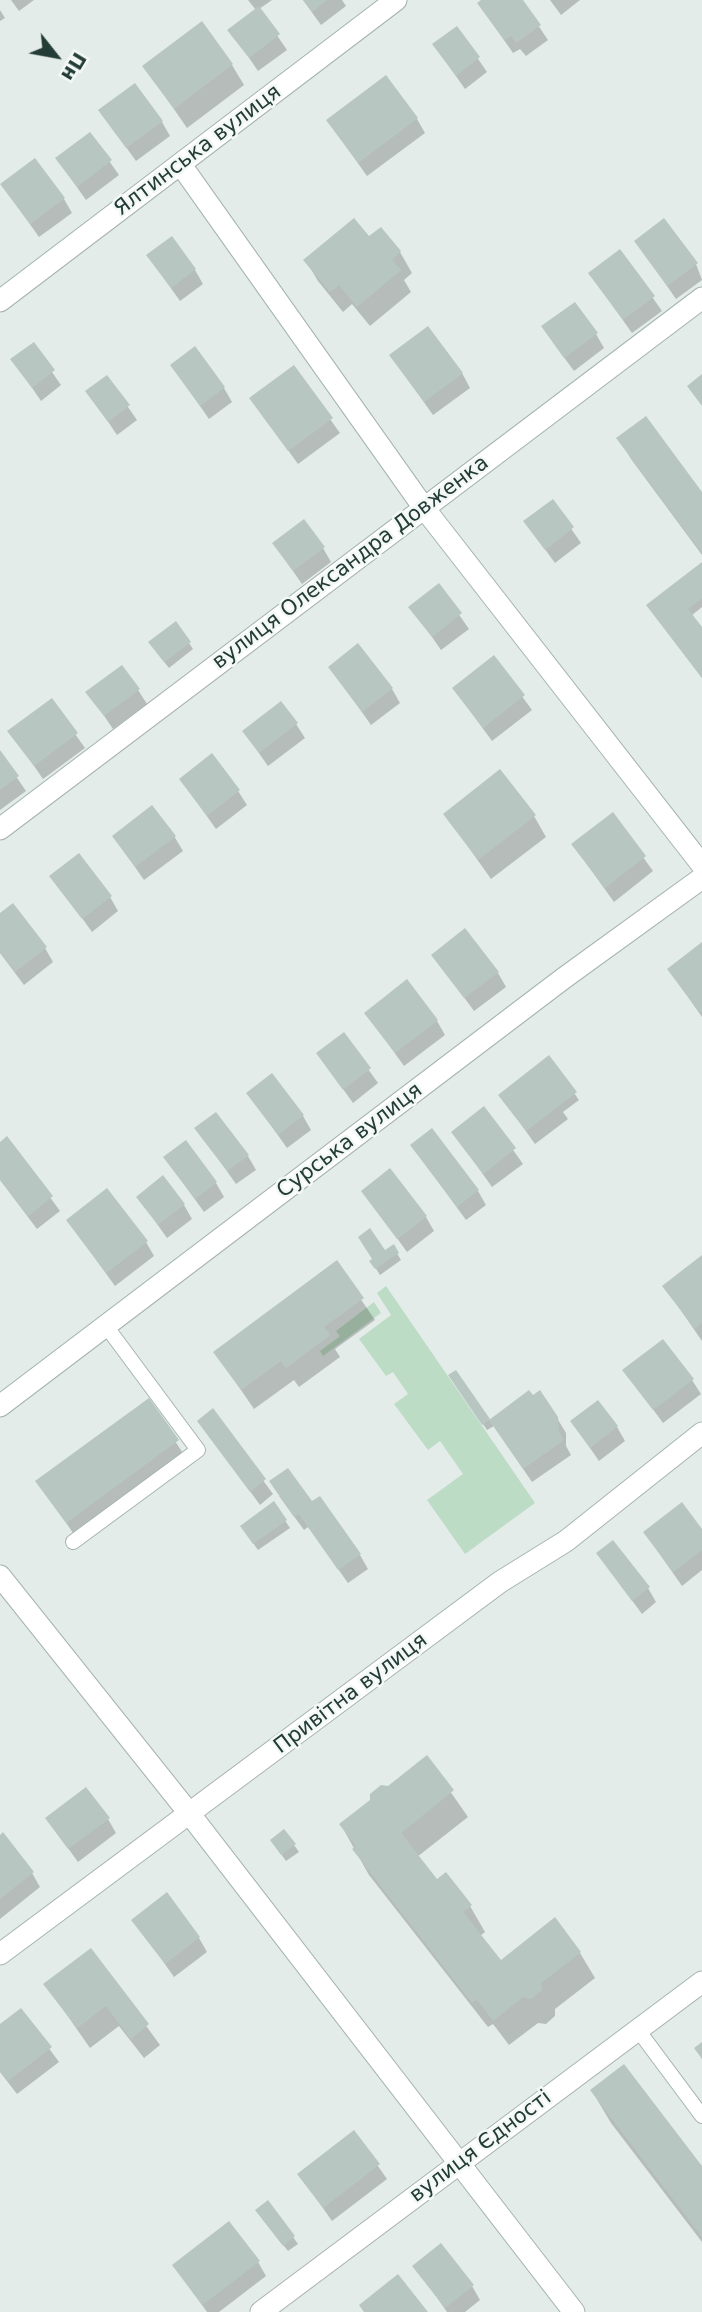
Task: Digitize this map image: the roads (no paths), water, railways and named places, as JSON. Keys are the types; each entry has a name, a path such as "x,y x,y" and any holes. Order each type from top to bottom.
{"street":[{"name":"Ялтинська вулиця","path":"0,300 396,0"},
{"path":"181,165 424,508 702,865"},
{"name":"вулиця Олександра Довженка","path":"0,829 702,298"},
{"name":"Сурська вулиця","path":"0,1406 553,986 702,878"},
{"name":"Привітна вулиця","path":"0,1954 500,1582 566,1541 702,1433"},
{"path":"0,1576 189,1813 573,2312"},
{"name":"вулиця Єдності","path":"261,2312 702,1982"}],"lane":[{"path":"72,1542 198,1450 106,1326"},
{"path":"638,2030 702,2116"}]}
